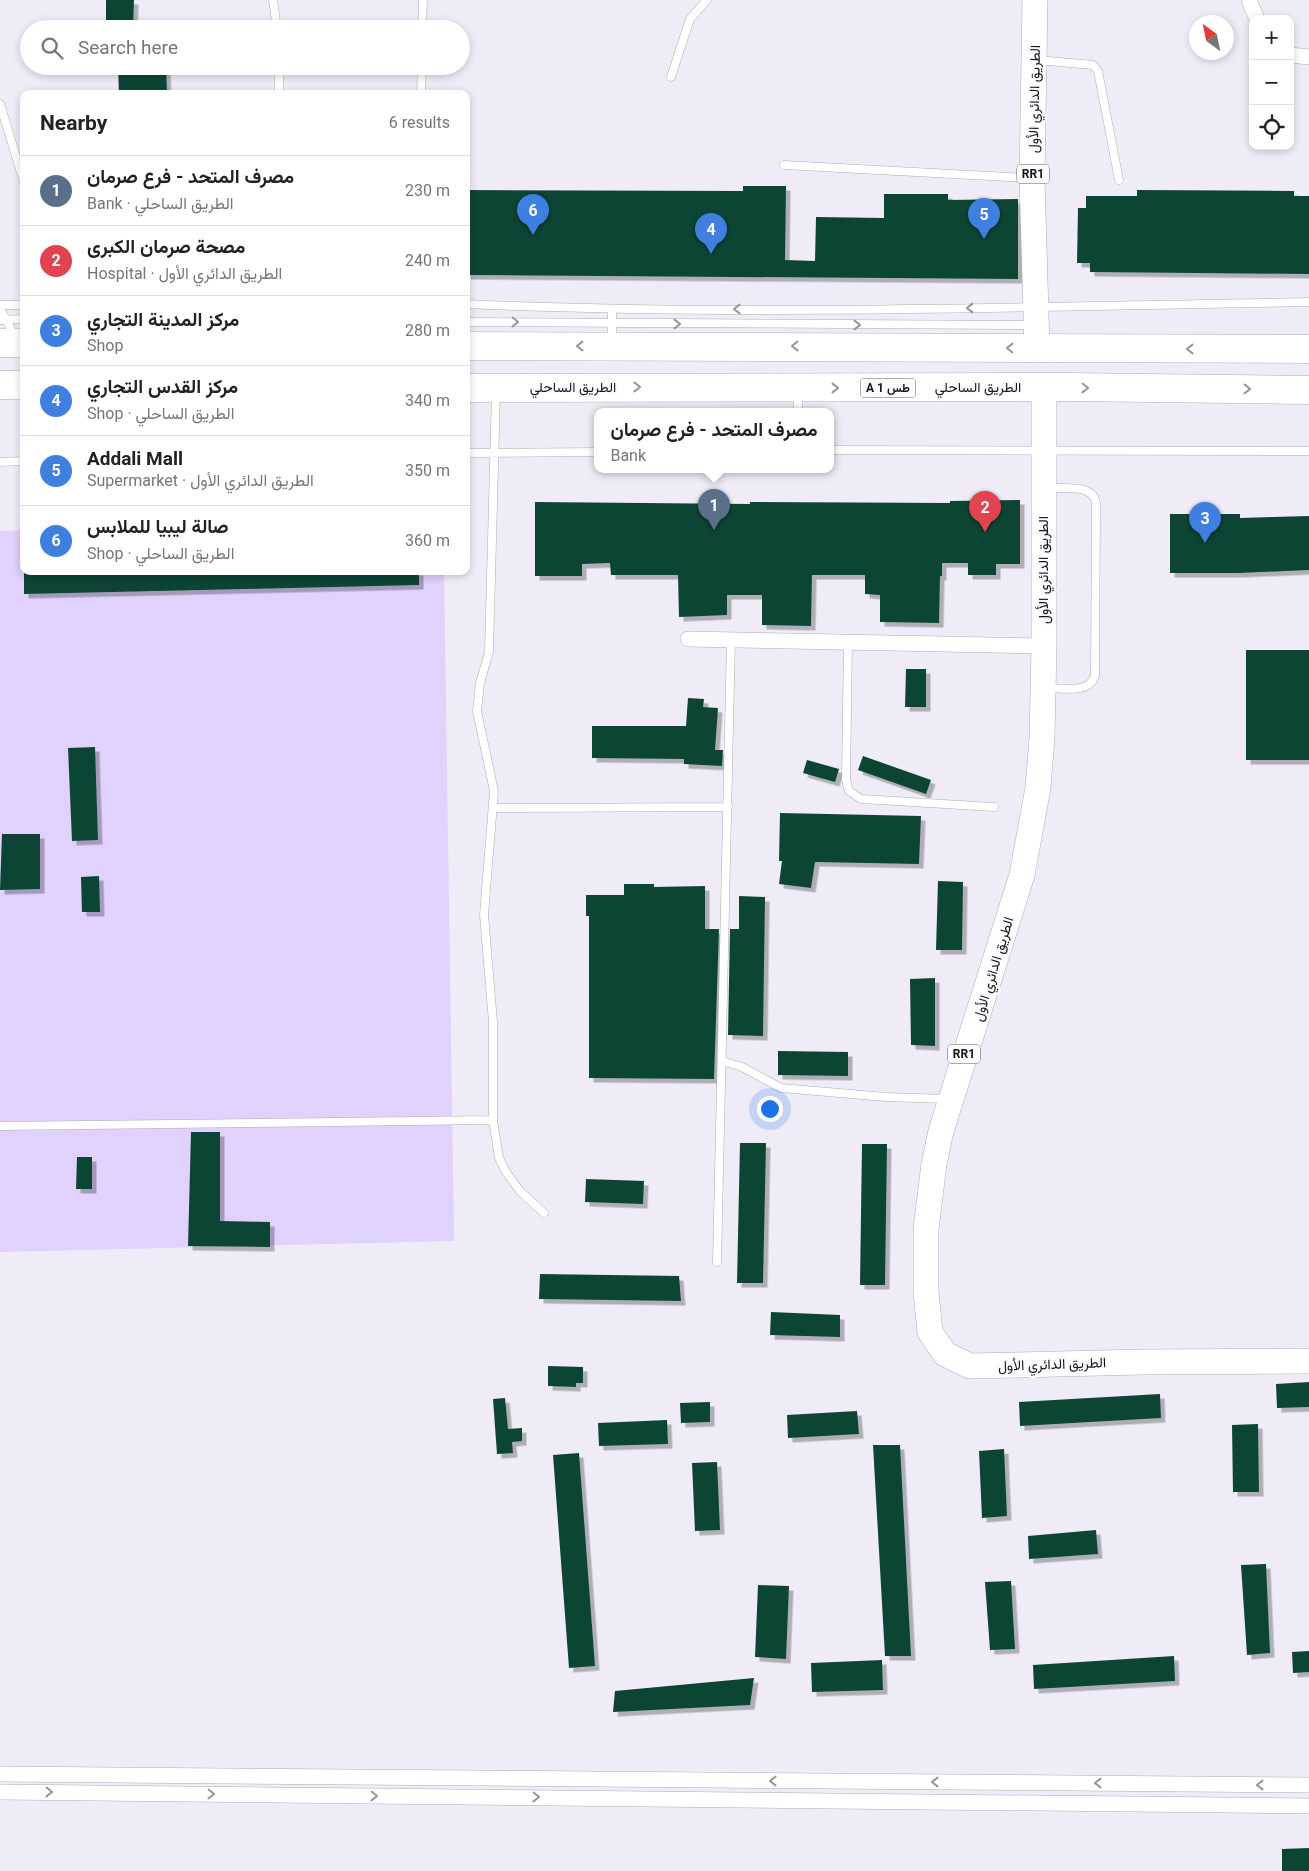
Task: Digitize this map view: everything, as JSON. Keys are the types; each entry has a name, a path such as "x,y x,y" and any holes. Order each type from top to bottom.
{"highway":[{"path":"470,346 612,334 1036,327 1309,349"},
{"path":"0,385 20,385"},
{"name":"الطريق الساحلي","path":"470,388 496,387 798,400 1044,387 1309,390"}],"main road":[{"name":"الطريق الدائري الأول","path":"1035,0 1032,178 1036,327"},
{"name":"الطريق الدائري الأول","path":"1044,387 1044,646 1038,788 1022,875 972,1036 949,1099 933,1172 925,1260 930,1332 939,1348 952,1360 970,1366 1309,1361"}],"street":[{"path":"1248,0 1255,15"},
{"path":"1294,55 1309,57"},
{"path":"688,639 1044,646"},
{"path":"0,1774 1309,1785"},
{"path":"0,1792 1309,1806"}],"lane":[{"path":"272,0 275,20"},
{"path":"422,20 423,0"},
{"path":"671,77 690,19 707,0"},
{"path":"1035,60 1093,65 1098,71 1119,180"},
{"path":"279,75 279,90"},
{"path":"422,75 422,90"},
{"path":"0,104 20,169"},
{"path":"784,164 1032,178"},
{"path":"470,304 1036,327 1309,302"},
{"path":"12,331 0,307 20,305"},
{"path":"470,322 612,334 612,310"},
{"path":"496,387 489,652 478,691 477,711 494,791 484,915 493,1022 493,1120 499,1158 506,1172 520,1191 544,1213"},
{"path":"834,450 1309,451"},
{"path":"470,453 594,452"},
{"path":"0,462 20,461"},
{"path":"1043,488 1085,489 1094,495 1096,503 1095,676 1090,684 1082,688 1043,688"},
{"path":"717,1262 732,639"},
{"path":"848,642 846,780 849,791 861,799 994,807"},
{"path":"493,808 728,807"},
{"path":"722,1061 742,1067 781,1088 886,1097 949,1099"},
{"path":"0,1126 493,1120"}],"shaded area":[{"path":"20,530 20,575 444,575 454,1241 0,1252 0,531"}],"building":[{"path":"106,0 134,0 133,20 106,20"},
{"path":"118,75 166,75 167,90 119,90"},
{"path":"743,186 786,186 785,260 815,261 816,217 884,218 884,194 948,194 948,200 1018,199 1018,279 470,275 470,190 743,191"},
{"path":"1137,190 1294,191 1294,196 1309,196 1309,274 1090,272 1090,263 1077,263 1078,208 1086,208 1086,196 1137,196"},
{"path":"1020,500 1020,564 996,564 996,575 968,575 968,563 942,563 939,623 880,622 880,595 865,594 865,575 812,575 811,626 762,625 762,595 727,595 727,615 679,617 678,575 611,575 610,563 582,564 582,576 535,576 535,502 750,504 750,502 950,503 950,501"},
{"path":"1170,514 1240,514 1240,518 1309,516 1309,570 1170,573"},
{"path":"24,575 419,575 419,585 24,594"},
{"path":"1246,650 1309,650 1309,760 1246,760"},
{"path":"906,669 926,669 926,707 905,707"},
{"path":"688,698 704,699 703,707 718,708 715,750 723,750 722,766 684,764 684,759 592,758 592,726 686,726"},
{"path":"95,747 98,840 72,841 68,748"},
{"path":"863,756 931,780 926,794 858,770"},
{"path":"807,760 839,769 835,782 803,773"},
{"path":"780,813 921,816 919,864 815,862 811,888 779,884 782,861 779,861"},
{"path":"2,834 40,834 40,889 0,890"},
{"path":"99,876 100,912 82,912 81,877"},
{"path":"938,881 963,882 962,950 936,950"},
{"path":"624,884 654,884 654,887 705,886 705,929 719,929 714,1079 589,1078 589,916 586,916 586,895 624,895"},
{"path":"739,896 765,897 763,1036 728,1035 730,929 739,929"},
{"path":"935,978 935,1046 911,1045 910,979"},
{"path":"778,1051 848,1052 848,1076 778,1075"},
{"path":"191,1132 220,1132 220,1221 270,1222 270,1247 188,1246"},
{"path":"740,1143 766,1143 763,1283 737,1283"},
{"path":"862,1144 887,1144 885,1285 860,1285"},
{"path":"77,1157 92,1157 92,1189 76,1189"},
{"path":"586,1179 644,1181 643,1204 585,1202"},
{"path":"540,1274 679,1276 681,1301 539,1299"},
{"path":"771,1312 840,1315 840,1337 770,1335"},
{"path":"548,1366 583,1367 583,1383 576,1383 576,1387 548,1386"},
{"path":"1309,1382 1309,1407 1277,1408 1276,1384"},
{"path":"1160,1394 1161,1418 1020,1426 1019,1402"},
{"path":"505,1398 508,1429 522,1428 522,1441 512,1442 513,1453 497,1454 493,1399"},
{"path":"710,1402 710,1422 681,1423 680,1403"},
{"path":"857,1411 859,1434 788,1438 787,1415"},
{"path":"667,1420 668,1444 599,1446 598,1423"},
{"path":"1258,1424 1259,1492 1233,1492 1232,1425"},
{"path":"873,1445 900,1445 911,1656 885,1656"},
{"path":"1004,1449 1007,1516 982,1518 979,1451"},
{"path":"579,1453 595,1666 569,1668 553,1455"},
{"path":"717,1462 720,1530 695,1531 692,1463"},
{"path":"1096,1530 1098,1554 1029,1559 1028,1536"},
{"path":"1266,1564 1270,1653 1247,1655 1241,1565"},
{"path":"1011,1581 1015,1649 990,1650 985,1582"},
{"path":"758,1585 789,1586 786,1659 755,1657"},
{"path":"1309,1651 1309,1672 1293,1673 1292,1652"},
{"path":"1174,1656 1175,1681 1034,1689 1033,1665"},
{"path":"882,1660 883,1690 812,1692 811,1663"},
{"path":"754,1678 750,1705 613,1712 615,1691"},
{"path":"1309,1848 1309,1871 1282,1871 1282,1849"}],"place":[{"name":"صالة ليبيا للملابس","path":"533,235"},
{"name":"Addali Mall","path":"984,239"},
{"name":"مركز القدس التجاري","path":"711,254"},
{"name":"مصرف المتحد - فرع صرمان","path":"714,530"},
{"name":"مصحة صرمان الكبرى","path":"985,532"},
{"name":"مركز المدينة التجاري","path":"1205,543"}]}
